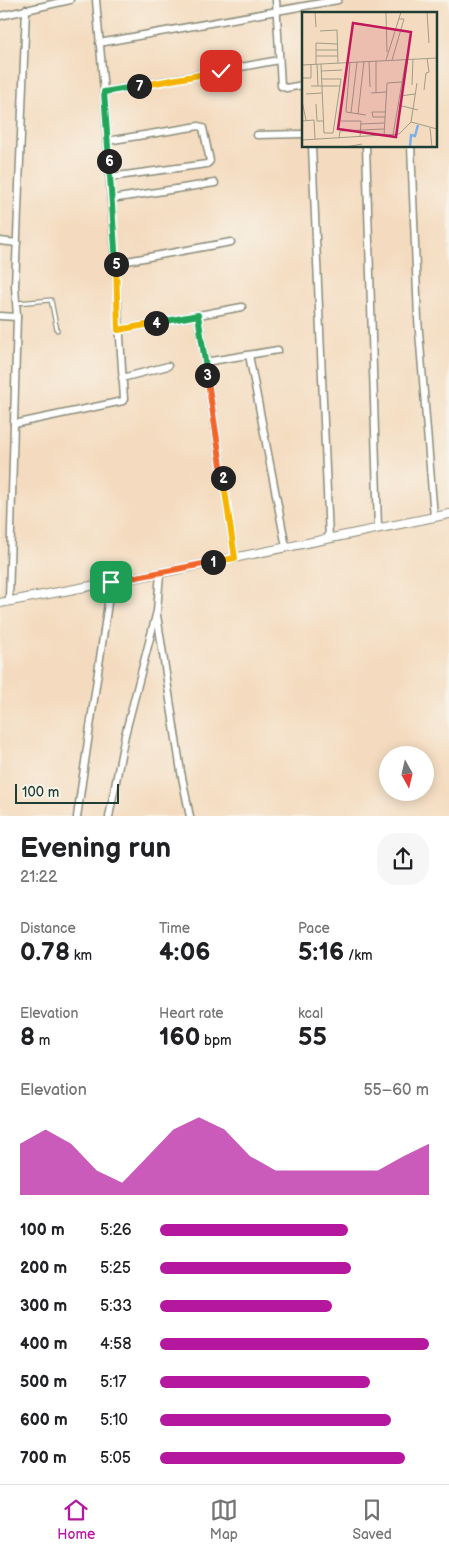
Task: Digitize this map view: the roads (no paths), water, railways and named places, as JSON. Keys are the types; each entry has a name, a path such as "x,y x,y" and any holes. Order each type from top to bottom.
{"street":[{"path":"0,16 70,0"},
{"path":"14,424 122,401 124,398 118,330 116,263 108,141 96,0"},
{"path":"276,0 281,86 286,88 302,85"},
{"path":"99,43 338,0"},
{"path":"9,601 17,317 17,243 26,9"},
{"path":"104,92 279,60"},
{"path":"108,141 199,126 203,128 210,161 207,164 110,177"},
{"path":"257,135 302,134"},
{"path":"312,148 329,538"},
{"path":"366,148 378,528"},
{"path":"411,148 418,319 434,517"},
{"path":"112,199 215,183"},
{"path":"0,241 17,243"},
{"path":"116,263 231,242"},
{"path":"118,330 242,307"},
{"path":"198,315 235,558"},
{"path":"0,316 17,317"},
{"path":"205,362 278,350"},
{"path":"249,355 286,548"},
{"path":"122,378 168,366"},
{"path":"0,603 160,573 449,514"},
{"path":"109,816 125,735 157,611 160,573"},
{"path":"77,816 111,582"},
{"path":"157,611 181,772 190,816"}],"lane":[{"path":"17,303 51,300 57,330"}]}
